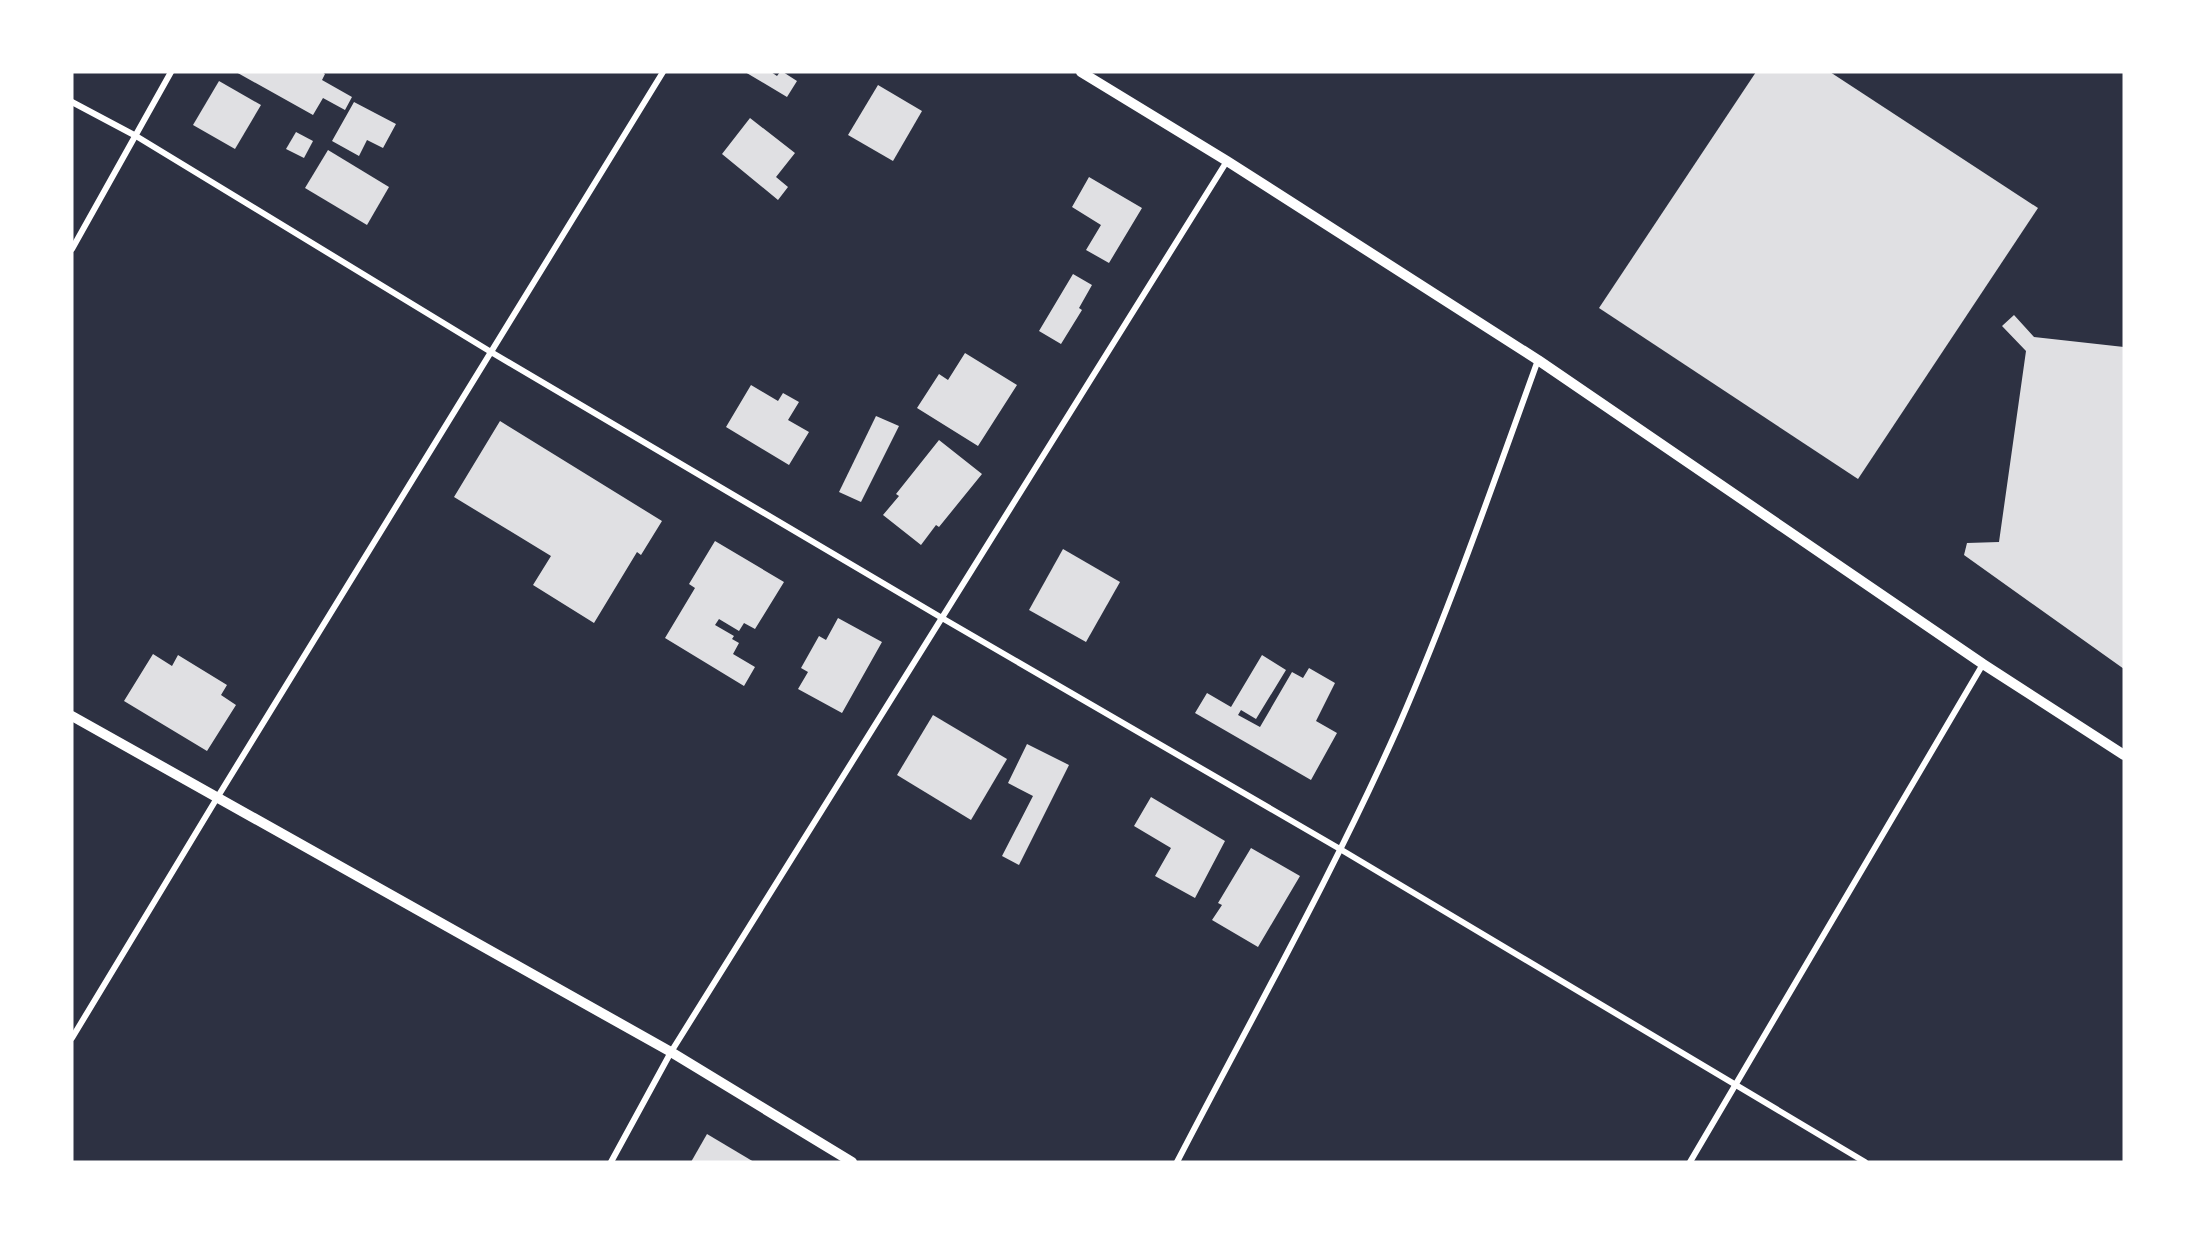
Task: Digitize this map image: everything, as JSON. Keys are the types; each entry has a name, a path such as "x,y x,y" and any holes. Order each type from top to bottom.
{"street":[{"path":"72,249 171,72"},
{"path":"72,1038 663,72"},
{"path":"1081,72 1227,161 1538,360 1983,664 2124,755"},
{"path":"72,102 136,136 491,352 1340,849 1865,1162"},
{"path":"611,1162 671,1052 1227,161"},
{"path":"1176,1162 1340,849 1398,726 1447,610 1538,360"},
{"path":"1690,1162 1983,664"},
{"path":"72,716 671,1052 852,1162"}],"building":[{"path":"236,72 322,72 325,74 322,80 352,97 345,110 323,98 313,115"},
{"path":"745,72 771,72 777,76 783,72 797,81 787,97"},
{"path":"1756,72 1830,72 2038,208 1858,479 1599,308"},
{"path":"219,81 261,105 235,149 193,125"},
{"path":"878,85 922,111 893,161 848,135"},
{"path":"354,102 396,124 383,148 367,140 359,156 332,141"},
{"path":"750,118 795,153 776,177 788,187 778,200 722,154"},
{"path":"296,132 313,141 304,158 286,149"},
{"path":"328,150 389,187 367,225 305,188"},
{"path":"1089,177 1142,208 1109,263 1086,250 1101,225 1072,207"},
{"path":"1073,274 1092,285 1079,308 1082,310 1061,344 1039,331"},
{"path":"2014,315 2034,337 2124,347 2124,669 1964,555 1967,543 1999,542 2026,351 2002,326"},
{"path":"965,353 1017,385 978,446 917,408 939,374 948,380"},
{"path":"751,385 778,401 783,393 799,402 788,420 809,432 789,465 726,427"},
{"path":"876,416 899,426 861,502 839,492"},
{"path":"500,421 662,521 641,555 637,552 594,623 533,585 551,556 454,497"},
{"path":"939,440 982,474 939,527 936,525 921,545 883,515 899,496 896,494"},
{"path":"715,541 784,582 755,629 744,623 739,631 719,619 715,625 734,636 732,639 739,643 733,654 755,667 744,686 665,638 695,588 689,584"},
{"path":"1063,549 1120,582 1086,642 1029,610"},
{"path":"838,618 882,642 842,713 798,689 808,672 801,668 819,636 826,640"},
{"path":"153,654 172,666 178,655 227,685 221,695 236,705 207,751 124,701"},
{"path":"1262,655 1286,670 1256,719 1241,710 1238,715 1260,727 1292,672 1303,678 1309,668 1335,683 1316,721 1337,733 1311,780 1195,713 1207,693 1231,707"},
{"path":"933,715 1007,759 971,820 897,775"},
{"path":"1027,744 1069,765 1019,865 1002,856 1033,796 1008,783"},
{"path":"1151,797 1225,841 1195,898 1155,876 1171,848 1134,826"},
{"path":"1251,848 1300,876 1258,947 1212,920 1222,905 1218,903"},
{"path":"707,1134 754,1162 691,1162"}]}
